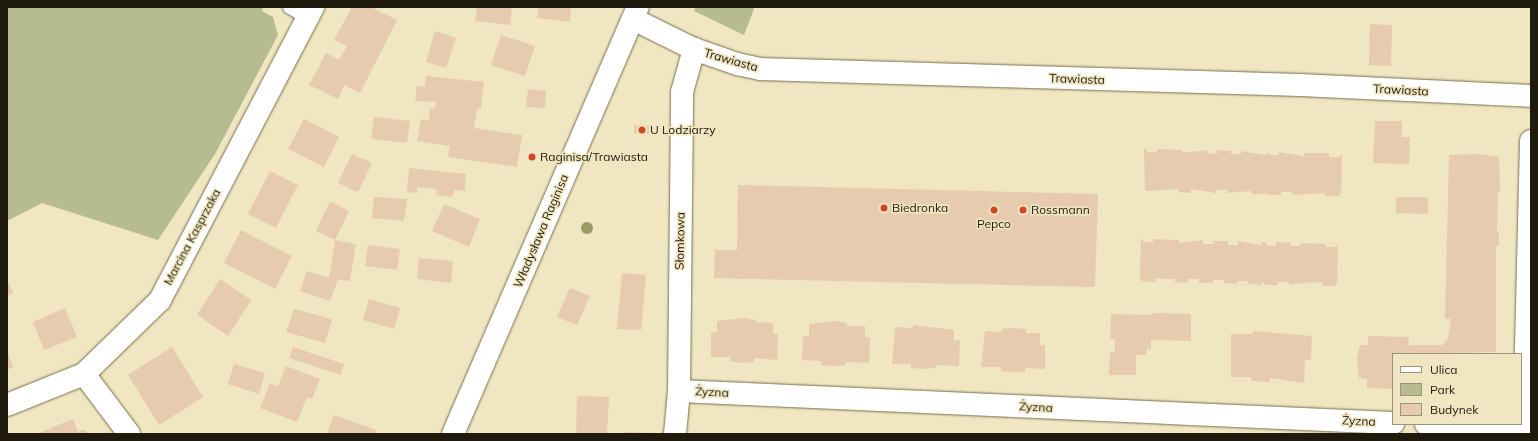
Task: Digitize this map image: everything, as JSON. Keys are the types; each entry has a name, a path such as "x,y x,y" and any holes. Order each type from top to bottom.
{"street":[{"name":"Marcina Kasprzaka","path":"7,405 84,374 160,300 304,10"},
{"name":"Trawiasta","path":"635,13 694,49 737,64 773,70 1300,85 1531,96"},
{"name":"Władysława Raginisa","path":"453,434 635,13"},
{"name":"Słomkowa","path":"675,434 678,391 682,92 694,49"},
{"path":"1452,425 1528,428 1531,142"},
{"path":"84,374 129,434"},
{"name":"Żyzna","path":"678,391 1392,422"}],"green space":[{"path":"7,7 263,7 262,11 273,17 278,35 215,154 158,240 42,203 7,221"},
{"path":"696,7 754,7 754,9 744,35 694,11"}],"building":[{"path":"352,7 371,7 397,20 360,93 344,85 338,99 309,85 326,53 339,60 347,46 334,40"},
{"path":"477,7 512,7 510,25 475,21"},
{"path":"539,7 571,7 570,22 537,18"},
{"path":"1370,24 1392,25 1391,66 1369,65"},
{"path":"435,31 456,38 446,68 426,62"},
{"path":"501,35 535,46 525,76 491,65"},
{"path":"426,76 484,82 481,108 477,109 474,128 522,135 517,167 448,157 450,146 417,141 421,119 429,121 430,108 435,109 436,102 415,101 417,86 425,87"},
{"path":"528,89 546,91 545,108 526,107"},
{"path":"374,117 410,121 407,143 371,139"},
{"path":"304,119 339,137 324,167 288,149"},
{"path":"1375,121 1402,121 1402,137 1410,137 1409,164 1373,163"},
{"name":"U Lodziarzy","path":"634,125 649,126 649,134 634,133"},
{"path":"1144,149 1147,149 1147,152 1157,152 1157,149 1182,150 1182,153 1207,150 1207,153 1217,154 1217,150 1231,151 1231,154 1241,154 1241,151 1266,155 1267,152 1269,155 1279,155 1279,152 1304,156 1304,153 1329,153 1329,157 1339,157 1342,154 1341,193 1339,196 1325,196 1325,193 1292,195 1292,192 1281,192 1281,195 1268,195 1266,191 1265,194 1252,194 1251,191 1227,193 1227,190 1216,190 1216,193 1191,189 1191,193 1178,192 1178,189 1145,191"},
{"path":"352,154 372,163 358,192 338,183"},
{"path":"1477,154 1499,157 1500,192 1498,192 1497,232 1499,232 1499,246 1496,246 1496,352 1392,353 1392,389 1367,388 1367,379 1359,378 1357,359 1360,345 1368,345 1368,336 1409,337 1408,345 1442,345 1448,339 1451,319 1445,319 1449,155"},
{"path":"409,168 466,174 465,191 454,190 453,196 450,197 436,195 437,189 417,187 417,193 407,192"},
{"path":"270,171 298,185 276,228 248,214"},
{"path":"738,185 1098,194 1095,287 714,278 715,250 737,250"},
{"path":"374,197 407,199 404,221 372,218"},
{"path":"1396,197 1428,197 1428,214 1396,213"},
{"path":"330,201 349,211 335,240 316,231"},
{"path":"444,204 480,219 469,247 432,231"},
{"path":"241,230 292,256 275,289 224,263"},
{"path":"1141,239 1143,239 1143,242 1153,242 1154,239 1179,240 1179,243 1203,240 1203,244 1214,244 1213,241 1228,241 1228,245 1238,245 1238,241 1262,245 1262,242 1266,242 1266,245 1276,246 1276,242 1290,243 1290,246 1300,246 1301,243 1326,244 1326,247 1336,247 1338,244 1337,283 1335,286 1322,286 1322,283 1312,282 1289,285 1289,282 1278,282 1278,285 1265,285 1263,281 1262,285 1248,284 1248,281 1237,281 1237,284 1224,283 1224,280 1213,280 1213,283 1199,283 1199,279 1188,279 1188,283 1175,282 1175,279 1156,278 1155,282 1142,281 1140,278"},
{"path":"335,240 356,244 350,281 338,280 330,301 300,291 307,271 329,278"},
{"path":"368,245 400,249 397,270 365,266"},
{"path":"419,258 453,261 451,283 417,279"},
{"path":"622,273 646,275 641,330 617,329"},
{"path":"7,279 13,293 7,296"},
{"path":"220,279 251,300 228,336 197,315"},
{"path":"570,288 590,296 577,325 557,317"},
{"path":"369,299 400,308 394,329 363,320"},
{"path":"65,308 77,337 44,350 33,322"},
{"path":"294,309 332,319 325,343 286,332"},
{"path":"1151,313 1191,314 1191,341 1151,340 1151,349 1147,349 1146,355 1136,355 1136,375 1109,375 1110,352 1115,353 1115,339 1110,339 1111,314 1151,315"},
{"path":"744,318 756,320 756,322 773,323 773,334 778,334 777,360 754,358 754,362 741,363 730,361 730,357 711,357 711,333 717,332 717,321"},
{"path":"836,321 847,323 847,326 865,326 865,337 870,337 869,363 846,362 846,365 833,366 822,365 821,361 802,360 803,336 809,336 809,324"},
{"path":"913,325 954,330 954,341 960,340 959,366 936,365 935,368 924,369 911,368 911,364 892,364 895,327 913,328"},
{"path":"1002,329 1026,329 1026,333 1040,333 1040,345 1045,345 1045,369 1025,368 1025,372 1012,372 1001,371 1001,367 981,367 985,331 1002,332"},
{"path":"1253,331 1312,336 1311,360 1305,360 1304,383 1270,378 1270,382 1251,381 1251,377 1231,377 1231,334 1253,334"},
{"path":"172,347 203,397 159,425 128,375"},
{"path":"293,347 344,364 341,375 289,358"},
{"path":"7,351 13,367 7,370"},
{"path":"234,364 265,373 259,394 228,384"},
{"path":"286,366 320,379 312,399 307,397 297,422 260,408 270,383 278,386"},
{"path":"577,396 609,397 607,434 576,434"},
{"path":"334,415 376,430 375,434 327,434"},
{"path":"73,419 78,432 85,429 87,434 36,434"},
{"path":"624,432 656,433 656,434 624,434"}],"place":[{"name":"U Lodziarzy","path":"642,130"},
{"name":"Raginisa/Trawiasta","path":"532,157"},
{"name":"Biedronka","path":"884,208"},
{"name":"Pepco","path":"994,210"},
{"name":"Rossmann","path":"1023,210"}]}
